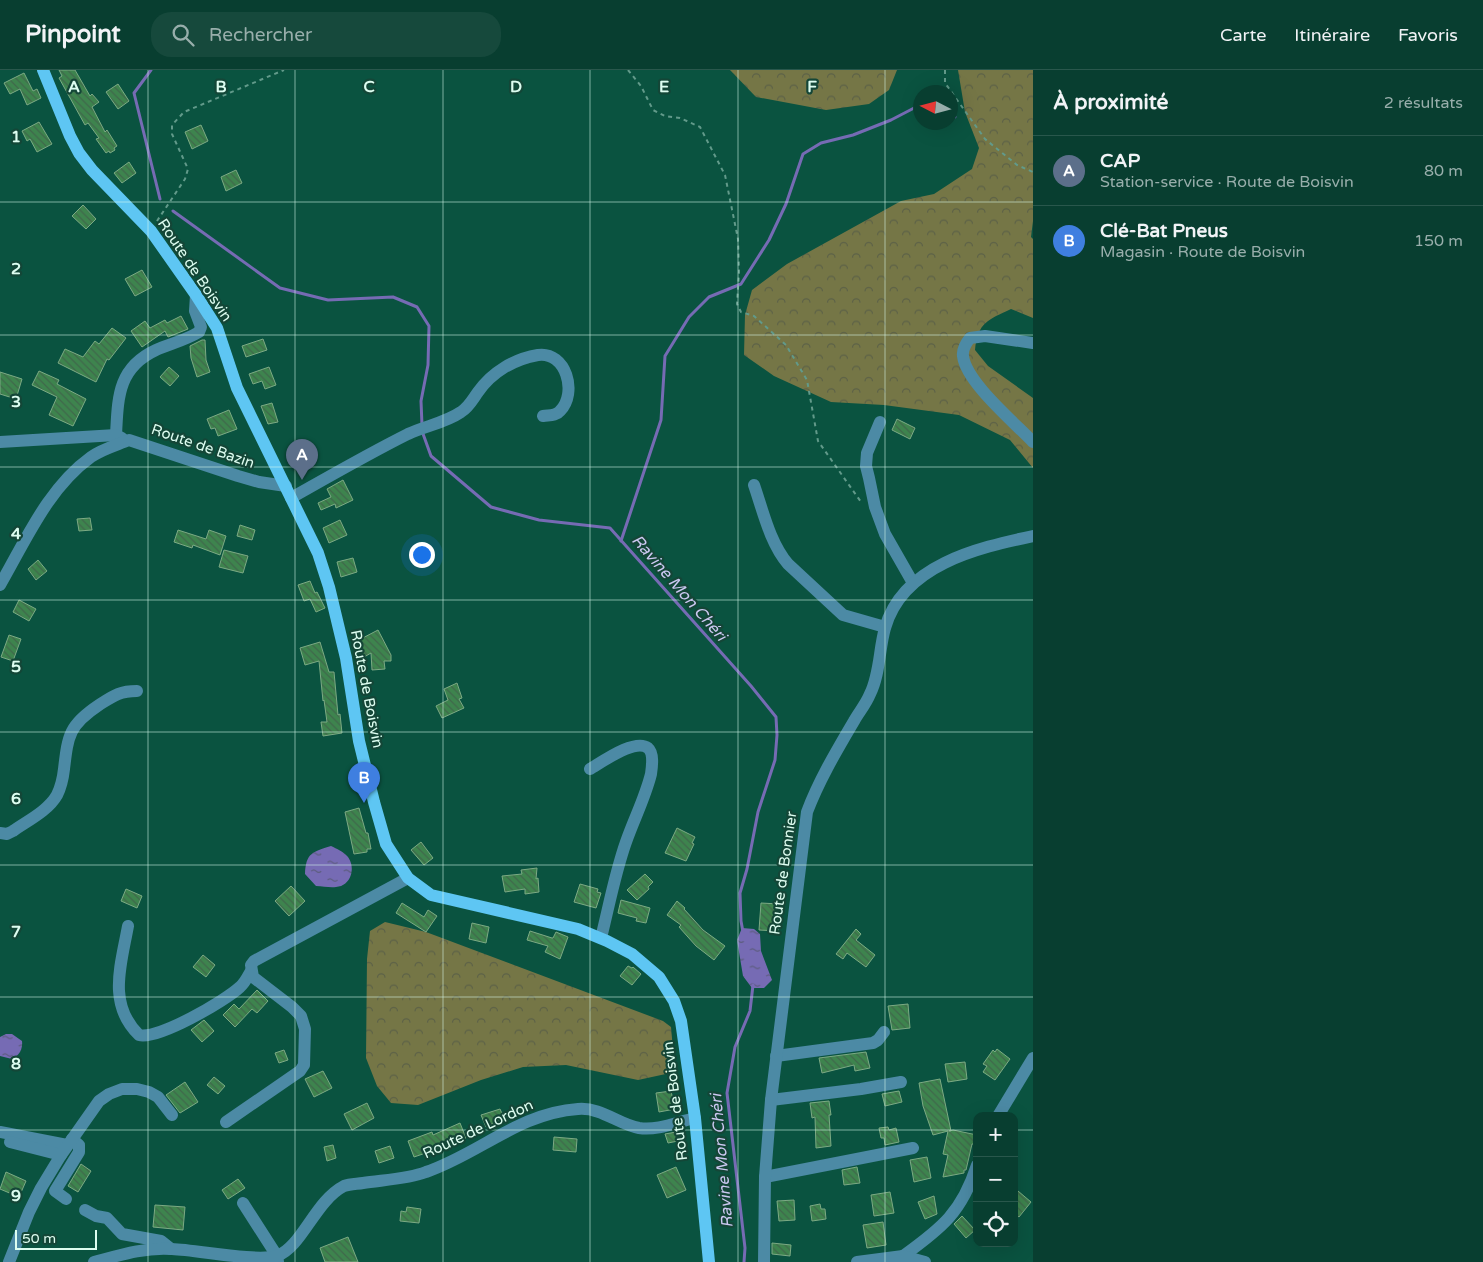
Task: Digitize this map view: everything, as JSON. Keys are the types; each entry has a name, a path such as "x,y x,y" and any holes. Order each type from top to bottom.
{"main road":[{"name":"Route de Boisvin","path":"43,70 79,153 92,170 151,231 217,328 237,388 318,553 329,587 346,658 359,741 386,844 408,878 431,895 578,929 601,938 632,954 659,977 674,1001 682,1021 709,1262"}],"street":[{"path":"116,436 119,392 124,379 143,358 154,351 199,332 201,327 196,311 196,295"},
{"path":"1033,343 985,336 970,338 964,346 963,355 977,385 1033,442"},
{"path":"288,492 409,434 462,412 488,380 498,371 508,365 540,355 552,357 562,364 567,376 568,389 567,397 560,411 555,415 543,416"},
{"path":"880,422 867,452 866,466 868,478 875,507 885,534 913,583"},
{"path":"0,442 116,436 129,440"},
{"name":"Route de Bazin","path":"0,585 51,498 67,477 92,457 129,440 288,492"},
{"path":"754,485 775,543 788,564 843,615 885,627"},
{"name":"Route de Bonnier","path":"764,1262 765,1177 771,1100 806,812 817,786 872,689 885,627 898,600 913,583 928,572 961,556 1033,536"},
{"path":"0,834 8,834 13,831 43,810 58,794 68,740 72,729 78,721 88,712 119,692 137,691"},
{"path":"590,769 631,746 648,748 652,753 651,773 638,815 626,840 620,859 601,938"},
{"path":"226,1122 300,1071 304,1066 305,1029 300,1016 292,1007 253,977 251,965 408,878"},
{"path":"128,926 118,991 124,1013 133,1029 139,1035 150,1036 169,1029 213,1004 242,986 251,971"},
{"path":"776,1056 873,1044 884,1032"},
{"path":"1000,1112 1033,1058"},
{"path":"771,1100 901,1082"},
{"path":"9,1262 28,1212 66,1146 99,1101 109,1094 122,1089 137,1089 158,1096 172,1116"},
{"name":"Route de Lordon","path":"277,1259 290,1248 312,1217 331,1195 346,1186 424,1173 446,1164 516,1126 556,1111 581,1108 599,1111 639,1128 652,1128 694,1118"},
{"path":"0,1132 66,1146"},
{"path":"0,1140 66,1146 79,1145 79,1152 56,1191 66,1199"},
{"path":"765,1177 913,1148"},
{"path":"903,1256 936,1232 956,1211 973,1177"},
{"path":"243,1203 277,1259"},
{"path":"85,1210 96,1216 107,1218 122,1234 161,1241 171,1249"},
{"path":"94,1262 136,1250 171,1249 277,1259"},
{"path":"857,1262 903,1256 925,1262"}],"path":[{"path":"164,211 185,179 188,169 172,134 172,125 184,112 284,70"},
{"path":"628,70 641,86 653,110 664,116 680,118 700,127 725,175 738,240 737,304 741,312 754,316 786,345 807,380 818,441 863,503"},
{"path":"946,70 945,83 985,139 1016,165 1033,172"}],"green space":[{"path":"730,70 897,70 889,90 869,104 826,110 756,97"},
{"path":"958,70 1033,70 1033,221 1031,237 1033,239 1033,318 1011,309 990,319 979,333 975,350 988,366 1033,398 1033,468 1010,440 959,415 884,405 831,402 774,376 744,355 745,315 752,290 787,264 901,201 934,194 972,169 979,148 965,112"},
{"path":"385,922 426,932 663,1021 671,1027 675,1072 638,1080 566,1065 523,1067 481,1080 418,1105 391,1103 377,1086 366,1058 367,959 370,931"}],"water":[{"path":"331,846 348,857 352,866 351,876 341,886 316,886 305,874 307,862 311,854"},
{"path":"742,928 754,929 760,934 761,951 772,980 764,988 752,988 743,976 737,940"},
{"path":"12,1034 22,1041 20,1052 12,1059 0,1056 0,1037"}],"building":[{"path":"59,70 75,70 90,96 92,94 99,102 92,107 105,132 107,130 117,146 114,148 115,150 106,153 96,139 99,138 88,123 85,125 59,78 62,76"},
{"path":"24,73 33,91 37,89 41,98 27,105 20,89 10,94 4,83"},
{"path":"118,84 129,101 118,109 106,92"},
{"path":"39,122 52,144 37,152 30,139 27,141 22,131"},
{"path":"201,125 208,141 192,149 185,132"},
{"path":"129,162 136,173 122,183 114,173"},
{"path":"236,170 242,183 226,191 221,177"},
{"path":"83,205 96,219 86,229 72,216"},
{"path":"142,270 152,287 135,296 125,279"},
{"path":"181,316 188,329 168,337 165,331 142,347 131,331 145,321 150,328 165,320 167,323"},
{"path":"112,328 126,338 109,360 107,359 96,382 58,363 65,349 83,357 95,341 99,344"},
{"path":"263,339 267,350 246,357 242,346"},
{"path":"205,340 206,360 210,372 197,377 191,358 190,346"},
{"path":"169,367 179,376 170,386 160,377"},
{"path":"269,367 276,385 265,389 262,381 253,384 249,374"},
{"path":"39,371 59,380 57,384 86,399 73,426 49,415 57,397 32,385"},
{"path":"0,372 22,379 16,399 0,394"},
{"path":"272,403 278,422 268,424 261,406"},
{"path":"229,410 237,429 218,436 215,428 211,429 207,419"},
{"path":"897,419 915,428 910,439 892,430"},
{"path":"343,480 353,500 336,508 335,504 321,510 318,503 331,497 327,489"},
{"path":"90,518 92,530 79,531 77,519"},
{"path":"340,520 347,535 329,543 323,528"},
{"path":"240,525 255,530 252,540 237,536"},
{"path":"178,530 206,539 209,530 226,536 220,555 193,545 192,548 174,542"},
{"path":"224,550 248,556 243,573 219,567"},
{"path":"353,558 357,572 341,577 337,562"},
{"path":"38,560 47,571 36,580 28,569"},
{"path":"310,581 325,608 316,612 310,599 304,601 298,585"},
{"path":"19,600 36,609 29,621 13,612"},
{"path":"378,630 391,655 391,661 384,661 385,669 372,670 371,653 364,657 357,641"},
{"path":"9,635 21,639 13,661 1,657"},
{"path":"320,642 329,672 334,672 338,715 340,714 342,733 323,736 321,722 327,722 319,661 305,665 300,648"},
{"path":"457,683 462,698 459,699 464,708 442,718 436,706 448,700 444,689"},
{"path":"359,808 366,833 368,833 371,849 367,849 367,852 354,854 345,812"},
{"path":"677,828 695,837 692,843 694,844 686,861 665,853"},
{"path":"421,842 433,858 424,865 411,850"},
{"path":"537,868 536,879 538,878 539,892 525,894 525,889 505,892 502,876 522,874 521,870"},
{"path":"645,874 653,882 648,887 649,889 637,900 627,890"},
{"path":"580,884 598,889 597,892 601,893 596,908 574,902"},
{"path":"291,886 305,901 289,916 275,901"},
{"path":"126,889 142,896 137,908 121,901"},
{"path":"621,900 650,908 646,923 636,921 637,918 618,913"},
{"path":"677,901 703,930 725,946 714,960 696,946 679,927 681,925 667,915"},
{"path":"402,903 424,917 428,910 437,916 426,932 396,913"},
{"path":"761,903 779,904 778,931 759,930"},
{"path":"472,923 489,927 486,943 469,939"},
{"path":"856,929 861,934 856,940 875,955 866,967 847,953 843,959 836,954"},
{"path":"530,931 552,938 556,932 568,937 560,959 545,952 548,946 527,940"},
{"path":"203,955 215,965 206,977 193,967"},
{"path":"628,966 633,967 641,974 632,985 620,976"},
{"path":"257,990 268,1001 257,1013 252,1009 235,1027 223,1015 234,1004 239,1009"},
{"path":"908,1004 910,1028 892,1030 888,1006"},
{"path":"204,1020 214,1031 202,1042 191,1030"},
{"path":"997,1049 1010,1059 995,1080 983,1072 987,1066 983,1064 993,1050 995,1052"},
{"path":"284,1050 288,1060 279,1063 275,1053"},
{"path":"866,1052 870,1068 855,1071 854,1065 822,1073 819,1058"},
{"path":"965,1062 967,1079 948,1082 945,1064"},
{"path":"323,1071 332,1088 314,1097 305,1079"},
{"path":"214,1077 225,1086 218,1094 207,1085"},
{"path":"940,1079 951,1131 973,1134 973,1144 964,1173 943,1177 948,1155 943,1154 948,1131 933,1135 923,1106 919,1083"},
{"path":"185,1082 198,1102 180,1113 166,1095"},
{"path":"671,1091 675,1109 659,1112 656,1093"},
{"path":"899,1091 902,1102 885,1106 882,1094"},
{"path":"829,1101 831,1146 816,1148 815,1117 812,1118 810,1103"},
{"path":"367,1103 374,1118 352,1130 344,1114"},
{"path":"500,1109 504,1118 486,1127 481,1115"},
{"path":"460,1123 466,1138 414,1157 408,1141 432,1132 433,1135"},
{"path":"888,1127 889,1130 896,1128 899,1142 885,1145 879,1128"},
{"path":"676,1132 678,1141 668,1143 665,1134"},
{"path":"554,1137 577,1139 576,1152 553,1150"},
{"path":"333,1145 336,1158 327,1161 324,1147"},
{"path":"390,1146 394,1158 379,1163 375,1151"},
{"path":"927,1157 931,1178 914,1182 910,1160"},
{"path":"81,1164 91,1171 78,1192 68,1186"},
{"path":"676,1167 686,1190 667,1198 657,1175"},
{"path":"857,1167 860,1183 844,1185 842,1170"},
{"path":"6,1172 26,1181 19,1197 0,1189"},
{"path":"238,1179 245,1188 228,1199 222,1190"},
{"path":"1018,1191 1031,1202 1018,1216"},
{"path":"890,1192 894,1213 874,1216 871,1195"},
{"path":"934,1196 937,1214 925,1219 918,1202"},
{"path":"794,1200 795,1220 779,1221 777,1201"},
{"path":"820,1204 821,1209 825,1209 826,1219 812,1221 810,1206"},
{"path":"155,1205 185,1207 183,1230 153,1227"},
{"path":"407,1207 421,1209 419,1223 400,1221 401,1211 406,1212"},
{"path":"962,1216 973,1228 973,1232 966,1238 954,1224"},
{"path":"883,1222 886,1245 867,1248 863,1225"},
{"path":"348,1237 358,1262 325,1262 320,1248"},
{"path":"772,1243 791,1245 790,1256 772,1254"}],"waterway":[{"name":"Ravine Mon Chéri","path":"151,70 134,93 160,199"},
{"path":"621,541 661,420 665,356 689,317 709,297 741,284 769,240 786,204 803,154 821,143 853,135 891,120 913,109"},
{"name":"Ravine Mon Chéri","path":"173,211 280,288 328,300 393,297 417,307 429,326 428,365 421,401 422,425"},
{"name":"Ravine Mon Chéri","path":"422,431 431,456 491,507 539,520 610,528 751,686 776,717 775,760 758,812 747,869 740,893 743,932"},
{"name":"Ravine Mon Chéri","path":"744,1262 745,1248 727,1093 735,1047 750,1011 753,985"}],"place":[{"name":"CAP","path":"302,480"},
{"name":"Clé-Bat Pneus","path":"364,803"}]}
